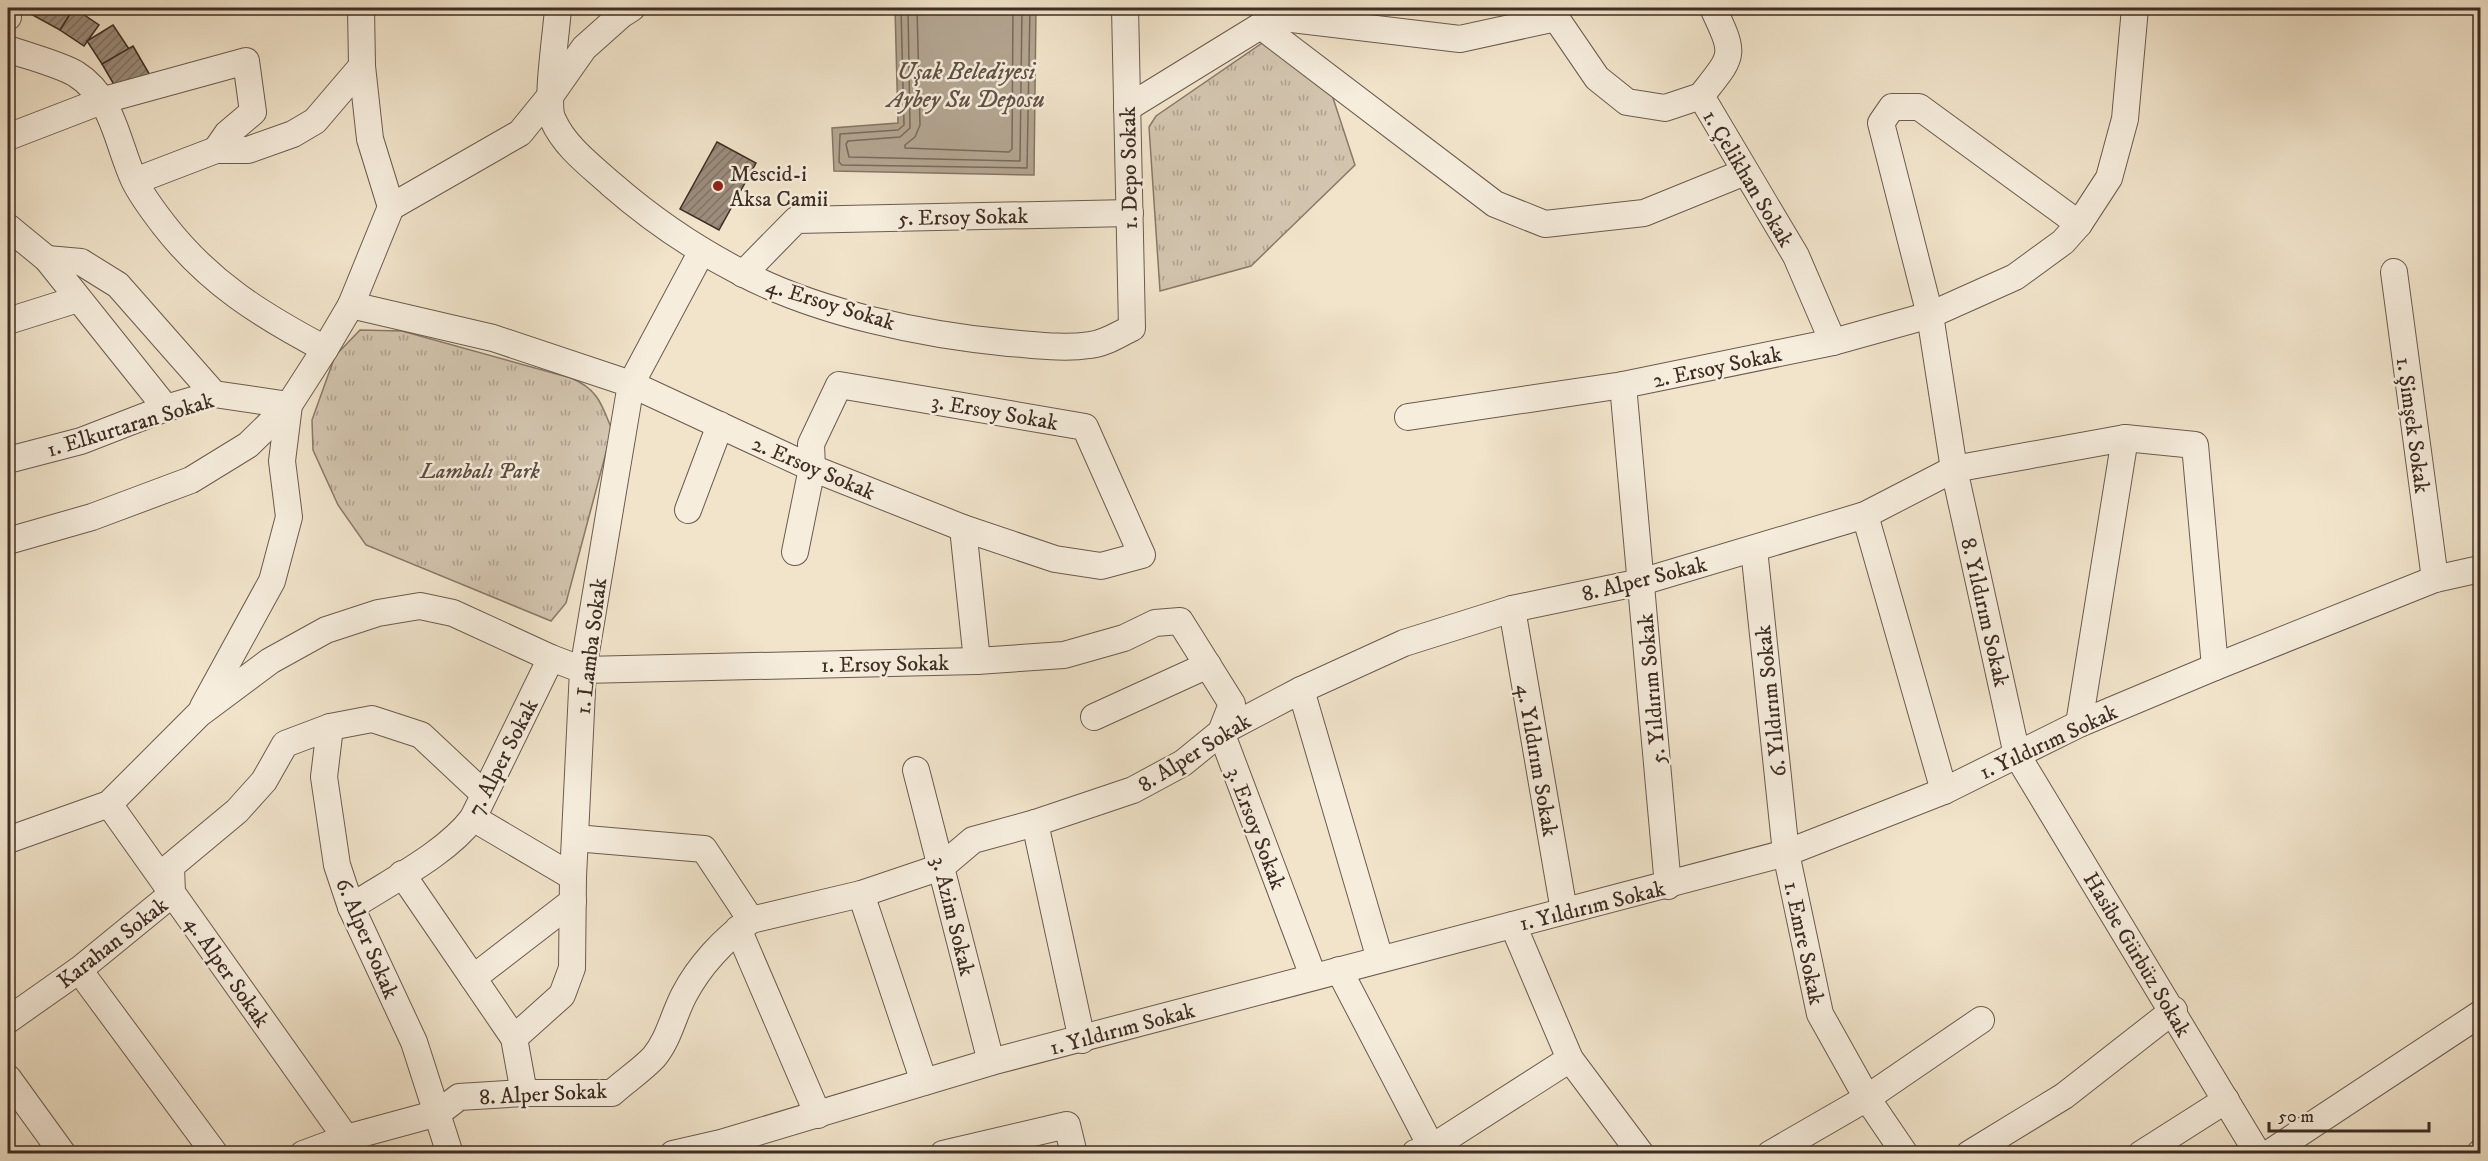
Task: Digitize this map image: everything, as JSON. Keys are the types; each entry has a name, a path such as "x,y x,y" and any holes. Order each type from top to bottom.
{"street":[{"path":"8,8 8,17"},
{"path":"361,8 362,66 370,138 391,207"},
{"name":"4. Ersoy Sokak","path":"558,8 551,95 552,119 575,152 625,196 702,251 743,274 801,298 951,337 1059,347 1093,345 1132,328"},
{"path":"8,541 92,517 191,480 248,445 289,405 325,349 351,305 391,207 520,133 551,95 584,48 632,8"},
{"name":"1. Depo Sokak","path":"1125,8 1132,328"},
{"path":"1701,96 1727,63 1729,42 1713,8"},
{"name":"2. Ersoy Sokak","path":"1408,417 1623,385 1833,342 1930,315 2015,277 2063,242 2079,224 2109,178 2125,119 2135,8"},
{"path":"1127,108 1275,17 1460,39 1555,13"},
{"name":"1. Çelikhan Sokak","path":"1555,13 1576,50 1597,78 1627,102 1665,108 1701,96 1796,256 1833,342"},
{"path":"1261,26 1495,204 1545,224 1644,213 1745,172"},
{"path":"8,49 76,74 104,100 135,181 163,223 191,258 230,292 267,318 325,349"},
{"path":"8,137 104,100 246,62 253,112 227,134 216,150"},
{"path":"135,181 216,150 248,150 293,134 315,121 362,66"},
{"name":"8. Yıldırım Sokak","path":"2017,755 1954,469 1930,315 1881,123 1892,107 1919,107 2079,224"},
{"name":"5. Ersoy Sokak","path":"743,274 796,220 1130,213"},
{"path":"8,227 47,259 166,408"},
{"name":"1. Lamba Sokak","path":"514,1038 562,995 572,968 573,889 583,670 631,384 702,251"},
{"path":"47,259 81,262 118,285 214,394"},
{"name":"1. Şimşek Sokak","path":"2394,272 2435,579"},
{"path":"8,321 78,299"},
{"name":"2. Ersoy Sokak","path":"351,305 493,338 631,384 812,468 963,528 1055,559 1101,566 1142,555"},
{"name":"3. Ersoy Sokak","path":"812,468 811,444 839,385 1085,427 1142,555"},
{"name":"5. Yıldırım Sokak","path":"1623,385 1668,886"},
{"name":"1. Elkurtaran Sokak","path":"8,460 81,441 166,408 214,394 289,405"},
{"path":"199,714 272,580 289,517 282,461 289,405"},
{"path":"688,510 720,425"},
{"path":"2079,724 2126,438"},
{"name":"8. Alper Sokak","path":"303,1154 346,1138 438,1113 459,1097 524,1093 612,1093 654,1057 671,1029 683,996 704,964 744,925 861,894 941,867 973,840 1035,823 1133,790 1183,763 1221,732 1301,690 1404,643 1512,609 1641,582 1865,515 1954,469 2126,438 2195,445 2215,667"},
{"path":"795,552 812,468"},
{"path":"1865,515 1944,790"},
{"path":"963,528 977,662"},
{"name":"6. Yıldırım Sokak","path":"1754,549 1786,853"},
{"name":"1. Yıldırım Sokak","path":"673,1154 722,1148 818,1115 991,1062 1082,1040 1313,976 1668,886 1786,853 1944,790 2079,724 2215,667 2435,579 2481,569"},
{"path":"8,840 110,804 199,714 270,660 326,630 378,613 420,606 453,613 551,658 583,670"},
{"name":"4. Yıldırım Sokak","path":"1512,609 1564,911"},
{"name":"1. Ersoy Sokak","path":"583,670 977,662 1064,655 1124,638 1155,623 1180,621 1208,665"},
{"name":"7. Alper Sokak","path":"351,907 444,847 464,830 473,818 551,658"},
{"path":"1094,717 1208,665 1232,704 1221,732"},
{"path":"1301,690 1380,959"},
{"path":"330,727 372,719 421,735 484,794"},
{"name":"Karahan Sokak","path":"8,1020 79,970 172,894 171,866 237,811 264,781 285,744 330,727"},
{"name":"6. Alper Sokak","path":"330,727 324,777 337,865 351,907 414,1042 450,1154"},
{"name":"3. Ersoy Sokak","path":"1221,732 1313,976"},
{"name":"Hasibe Gürbüz Sokak","path":"2017,755 2174,1010 2258,1154"},
{"name":"3. Azim Sokak","path":"916,770 991,1062"},
{"name":"4. Alper Sokak","path":"110,804 346,1138"},
{"path":"473,818 573,889 473,978"},
{"path":"1035,823 1082,1040"},
{"path":"575,838 704,849 744,925 818,1115"},
{"name":"1. Emre Sokak","path":"1786,853 1820,1014 1867,1098 1905,1154"},
{"path":"402,874 514,1038 524,1093"},
{"path":"861,894 924,1082"},
{"path":"1513,925 1570,1059 1641,1154"},
{"path":"79,970 215,1154"},
{"path":"1339,970 1427,1152 1570,1059"},
{"path":"1969,1154 2064,1095 2174,1010"},
{"path":"2268,1154 2481,1014"},
{"path":"1770,1154 1867,1098 1981,1020"},
{"path":"8,1078 63,1154"},
{"path":"2141,1154 2226,1100"},
{"path":"943,1154 1067,1125 1074,1154"}],"green space":[{"path":"1271,37 1332,95 1355,165 1251,266 1160,291 1149,127 1156,116"},
{"name":"Lambalı Park","path":"360,330 402,331 571,378 587,387 598,399 612,430 566,603 551,621 366,545 338,505 313,450 312,420 335,356"}],"water":[{"name":"Uşak Belediyesi Aybey Su Deposu","path":"895,8 1036,8 1034,175 834,171 832,128 898,123"}],"building":[{"path":"29,8 74,8 60,30 27,12"},
{"path":"74,8 99,25 84,46 60,30"},
{"path":"113,25 129,49 102,64 87,41"},
{"path":"133,46 151,77 120,95 102,64"},
{"name":"Mescid-i Aksa Camii","path":"717,142 756,163 719,230 680,209"}],"place":[{"name":"Mescid-i Aksa Camii","path":"718,186"}]}
